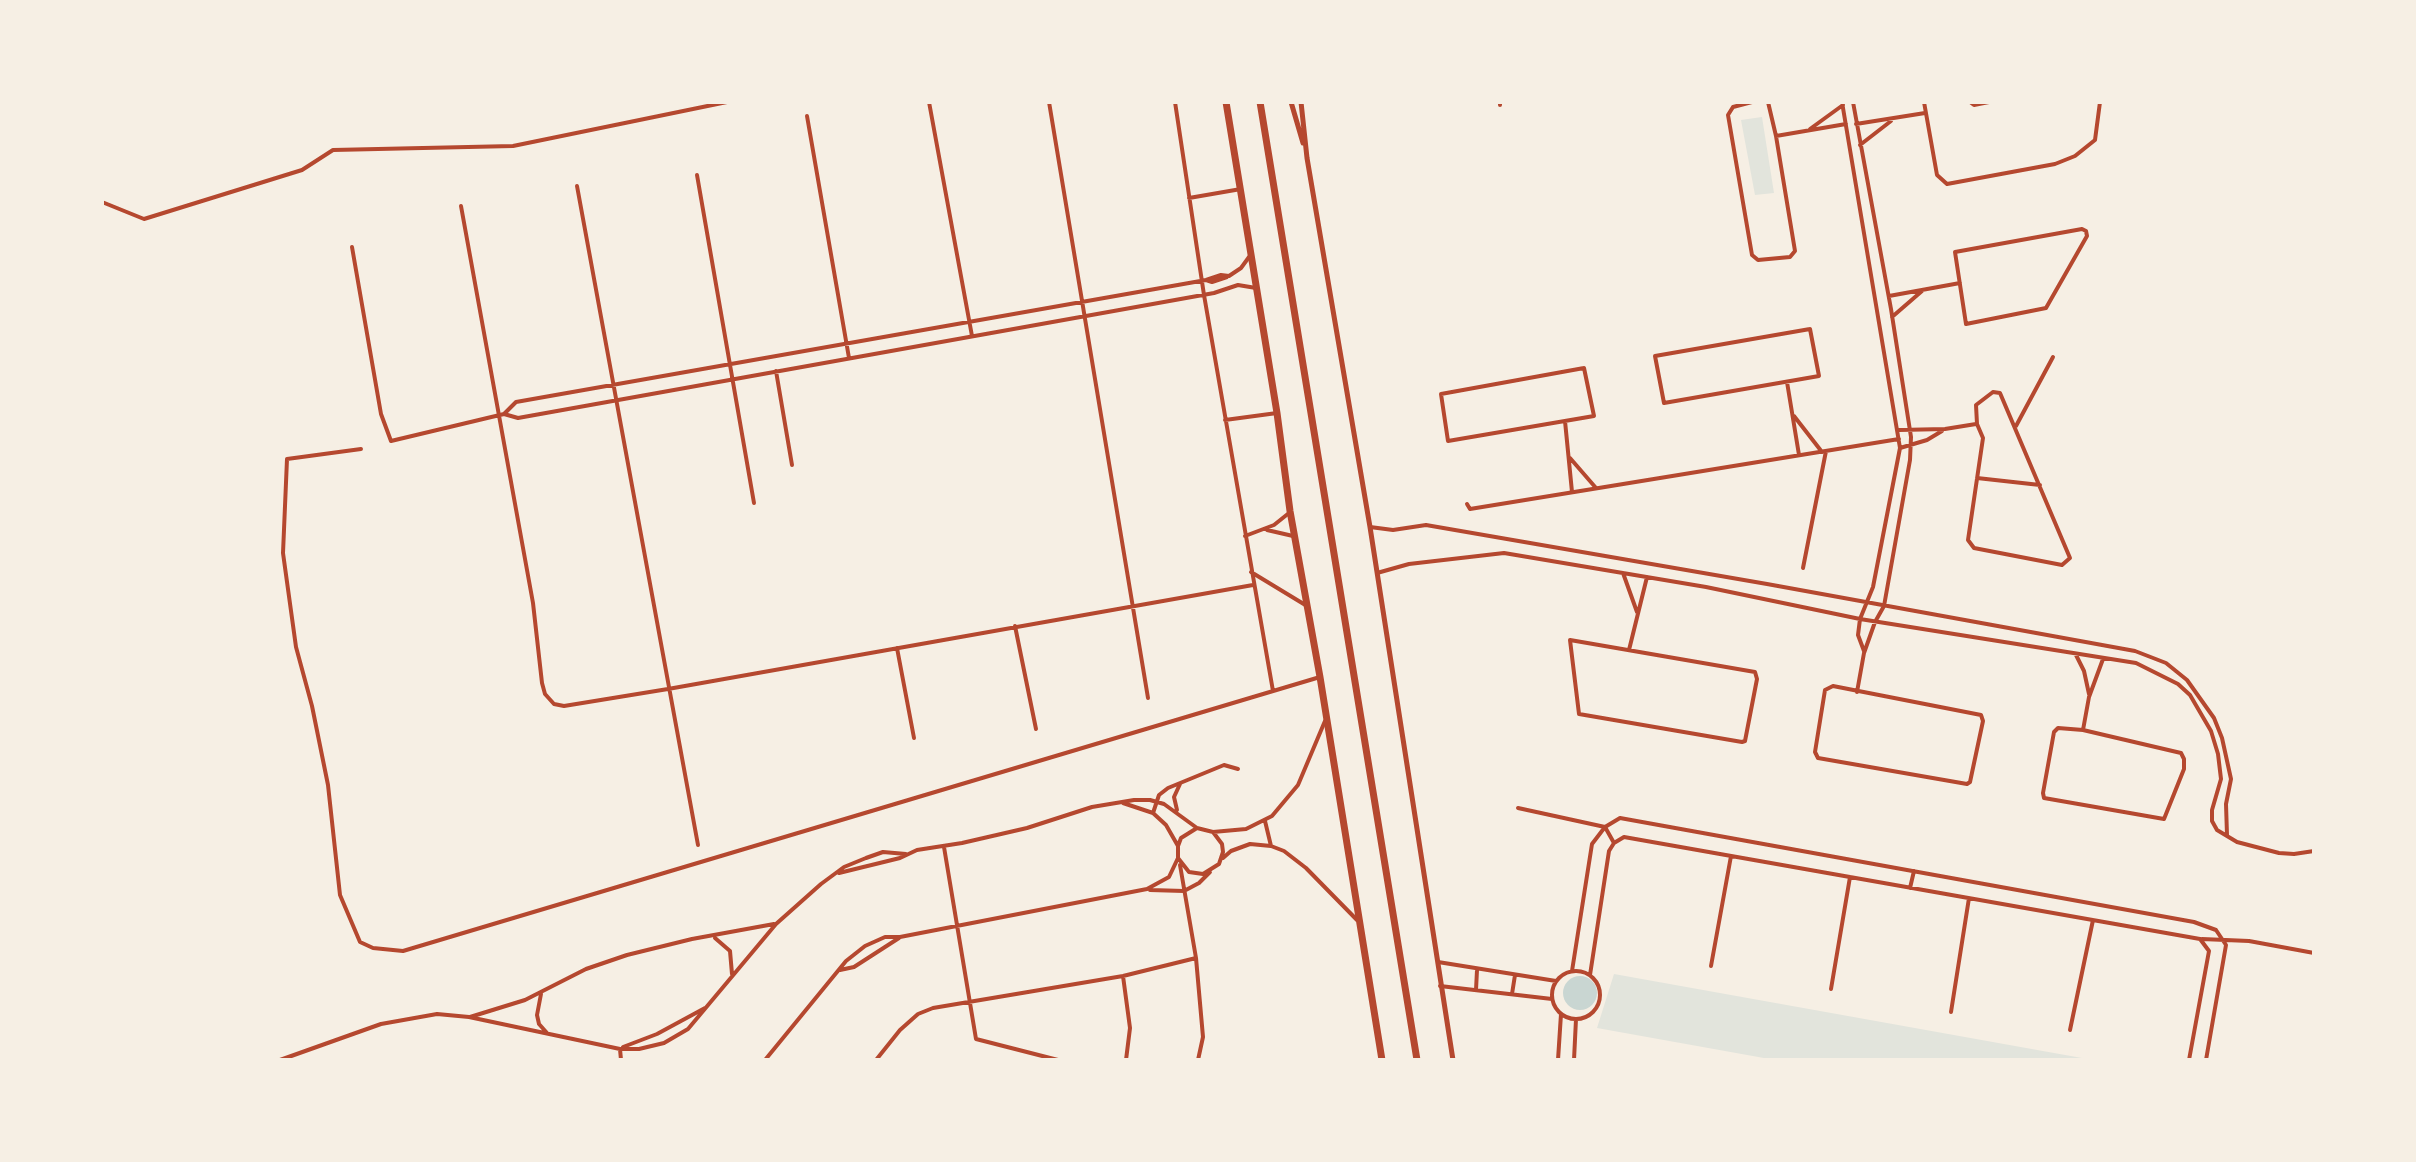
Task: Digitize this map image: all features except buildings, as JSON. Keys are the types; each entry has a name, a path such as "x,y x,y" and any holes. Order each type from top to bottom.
{"highway":[{"path":"1226,102 1258,288 1290,511 1327,716 1382,1060"},
{"path":"1260,102 1417,1060"}],"street":[{"path":"102,202 144,219 302,170 333,150 513,146 727,102"},
{"path":"929,102 973,336"},
{"path":"1049,102 1148,698"},
{"path":"1175,102 1204,295 1273,691"},
{"path":"1291,102 1307,158"},
{"path":"1301,102 1307,158 1370,527 1453,1060"},
{"path":"1752,102 1733,107 1728,115 1752,255 1758,260 1790,257 1795,251 1768,102"},
{"path":"1853,102 1889,296 1911,445 1884,606 1864,653 1857,692"},
{"path":"1924,102 1937,175 1947,184 2055,164 2075,156 2095,140 2100,102"},
{"path":"1970,102 1974,105 1989,102"},
{"path":"1808,131 1843,104 1900,439 1873,587 1860,619 1858,635 1864,653"},
{"path":"1855,124 1925,113"},
{"path":"807,116 849,358"},
{"path":"1860,146 1893,120"},
{"path":"1776,136 1846,124"},
{"path":"697,175 754,503"},
{"path":"577,186 698,845"},
{"path":"1189,198 1241,189"},
{"path":"461,206 501,414 533,603 542,683 554,704 564,706 668,689 1253,585"},
{"path":"2082,229 2086,231 2087,236 2046,308 1966,324 1960,283 1955,252 2082,229"},
{"path":"352,247 381,414 391,441 501,414 516,402 1229,276 1241,268 1252,252"},
{"path":"1869,253 1880,251"},
{"path":"1889,296 1960,283"},
{"path":"501,414 518,418 1204,295 1238,285 1258,288"},
{"path":"1892,317 1924,290"},
{"path":"1810,329 1819,376 1787,382 1664,403 1655,356 1810,329"},
{"path":"2016,427 2053,357"},
{"path":"1584,368 1594,416 1565,421 1448,441 1441,394 1584,368"},
{"path":"776,371 792,465"},
{"path":"1787,382 1799,455"},
{"path":"1993,392 2000,393 2016,427 2070,558 2062,565 1971,547 1967,537 1983,438 1977,424 1976,405 1993,392"},
{"path":"1225,420 1277,413"},
{"path":"1793,413 1824,452 1803,568"},
{"path":"1565,421 1572,492"},
{"path":"1899,430 1945,429 1977,424"},
{"path":"1900,448 1927,440 1945,429"},
{"path":"1467,504 1470,509 1900,439"},
{"path":"361,449 287,459 283,553 296,647 328,785 340,895 360,942 373,948 403,951 1320,677"},
{"path":"1569,456 1596,488"},
{"path":"1977,478 2040,485"},
{"path":"1245,536 1286,517 1290,511"},
{"path":"1370,527 1393,530 1426,525 2135,651 2166,663 2187,680 2203,699 2222,738 2231,781 2226,812 2227,835"},
{"path":"1264,529 1296,538"},
{"path":"1377,573 1409,564 1504,553 1666,580 1875,622 2136,663 2178,684 2190,695 2211,731 2218,754 2220,785 2212,810 2212,821 2217,830 2237,842 2279,853 2314,851"},
{"path":"1666,580 1668,567"},
{"path":"1251,572 1307,607"},
{"path":"1623,573 1638,615"},
{"path":"1629,650 1647,577"},
{"path":"1015,626 1036,729"},
{"path":"2032,647 2035,634"},
{"path":"1570,640 1629,650 1755,672 1757,679 1745,741 1579,714 1570,640"},
{"path":"897,648 914,738"},
{"path":"2135,651 2136,663"},
{"path":"2076,655 2084,671 2089,697"},
{"path":"2083,730 2089,697 2103,659"},
{"path":"1833,686 1857,692 1981,715 1983,721 1970,782 1967,784 1818,758 1815,752 1825,690 1833,686"},
{"path":"280,1060 381,1024 437,1014 469,1017 620,1049 639,1049 664,1043 688,1029 776,924 844,867 883,852 906,854 944,847 1027,828 1092,807 1142,800 1156,801 1178,812 1197,828 1213,832 1246,829 1278,811 1298,785 1327,716"},
{"path":"2055,730 2083,730 2181,753 2184,769 2164,819 2044,798 2055,730"},
{"path":"1153,813 1163,791 1224,765 1238,769"},
{"path":"2220,785 2231,781"},
{"path":"1178,812 1174,797 1182,782"},
{"path":"1121,803 1153,813 1166,825 1178,846 1196,958 1203,1037 1198,1060"},
{"path":"1518,808 1605,827 1614,843"},
{"path":"2212,810 2226,812"},
{"path":"1572,971 1592,844 1605,827 1620,818 2194,922 2216,930 2226,945 2225,963 2206,1060"},
{"path":"1265,821 1271,846"},
{"path":"1178,846 1188,831 1197,828"},
{"path":"1213,832 1222,844 1222,859"},
{"path":"1590,975 1609,851 1614,843 1624,837 2200,939 2223,938 2314,953"},
{"path":"764,1059 846,961 865,946 885,937 900,937 1147,889 1184,891 1199,883 1222,859 1242,846 1271,846 1284,851 1306,868 1359,921"},
{"path":"944,847 974,1034 981,1042 1058,1060"},
{"path":"836,874 849,873 906,854"},
{"path":"1711,966 1731,856"},
{"path":"1179,860 1189,872 1210,872"},
{"path":"1147,889 1169,877 1179,860"},
{"path":"1910,888 1914,871"},
{"path":"1831,989 1850,877"},
{"path":"1951,1012 1969,898"},
{"path":"2070,1030 2093,920"},
{"path":"469,1017 503,1008 586,969 627,955 776,924"},
{"path":"713,937 730,951 732,975"},
{"path":"840,970 854,967 900,937"},
{"path":"2189,1060 2209,951 2200,939"},
{"path":"876,1060 918,1014 933,1008 1123,976 1196,958"},
{"path":"1438,962 1556,981 1572,971 1590,975 1599,987 1599,1002 1591,1015 1576,1019 1561,1014"},
{"path":"1476,990 1477,970"},
{"path":"1512,994 1515,975"},
{"path":"1123,976 1130,1028 1126,1060"},
{"path":"1556,981 1552,999 1561,1014 1558,1060"},
{"path":"1440,986 1552,999"},
{"path":"542,992 537,1015 539,1024 547,1033"},
{"path":"620,1049 657,1034 707,1007"},
{"path":"1574,1060 1576,1019"},
{"path":"883,1060 886,1047"},
{"path":"620,1049 621,1060"}],"shaded area":[{"path":"1762,117 1774,193 1755,195 1741,120"},
{"path":"1614,974 2093,1060 1775,1060 1597,1028"},
{"path":"1580,976 1592,981 1597,993 1592,1005 1580,1010 1568,1005 1563,993 1568,981"}]}
